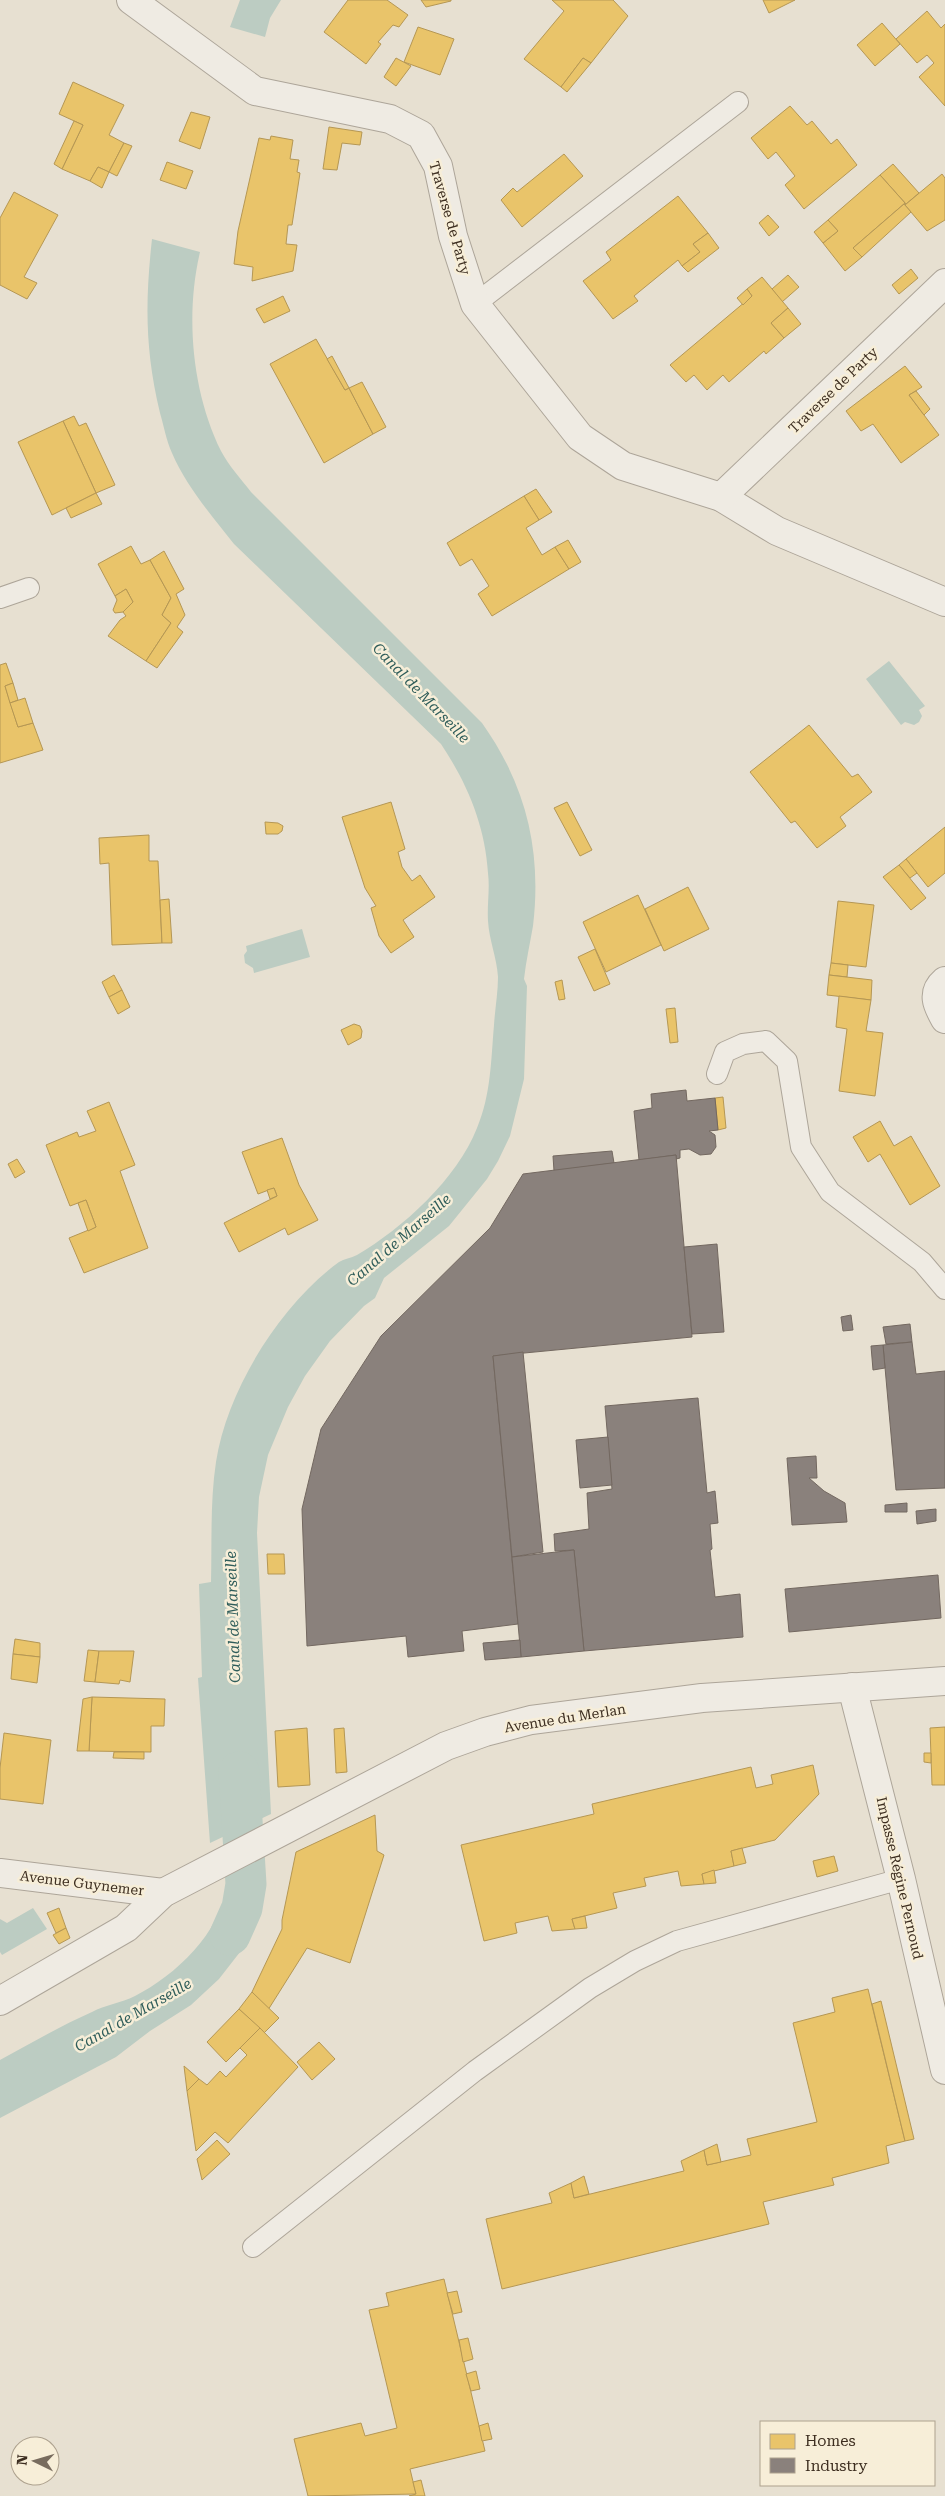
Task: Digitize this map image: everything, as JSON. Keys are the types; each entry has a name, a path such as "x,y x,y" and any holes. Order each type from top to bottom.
{"street":[{"name":"Traverse de Party","path":"131,0 255,91 390,120 421,136 438,166 453,236 475,304 580,437 623,466 721,497 777,531 945,602"},
{"name":"Traverse de Party","path":"721,497 945,283"},
{"path":"945,981 936,992 935,1001 945,1019"},
{"name":"Avenue du Merlan","path":"0,2001 126,1928 163,1893 304,1822 446,1746 485,1732 521,1723 702,1698 945,1681"},
{"name":"Impasse Régine Pernoud","path":"852,1687 901,1879 945,2070"},
{"name":"Avenue Guynemer","path":"0,1873 163,1893"}],"lane":[{"path":"475,304 738,102"},
{"path":"0,598 29,588"},
{"path":"717,1074 725,1052 743,1044 766,1041 787,1061 801,1147 830,1192 922,1262 945,1289"},
{"path":"253,2247 475,2071 590,1988 635,1961 677,1941 901,1879"}],"water":[{"path":"240,0 281,0 270,18 265,37 230,27"},
{"path":"152,239 200,252 193,302 192,328 194,353 203,404 224,457 251,492 482,723 510,770 520,794 527,819 535,871 533,926 524,979 527,986 524,1079 510,1136 487,1179 449,1226 384,1278 375,1298 364,1306 330,1341 305,1376 288,1407 268,1455 259,1497 257,1533 271,1814 210,1843 198,1678 202,1677 199,1584 211,1582 213,1492 216,1462 222,1434 244,1378 277,1325 296,1301 339,1262 357,1255 375,1244 410,1216 442,1183 468,1147 482,1116 488,1090 498,977 489,928 489,879 479,821 467,789 441,744 234,544 192,489 172,453 160,413 151,369 148,284"},
{"path":"889,661 925,706 919,710 922,716 919,722 914,725 905,722 901,725 866,679"},
{"path":"302,929 310,957 254,973 253,968 245,963 246,946"},
{"path":"264,1878 259,1906 240,1952 219,1979 191,2005 150,2031 116,2057 0,2118 0,2060 80,2017 135,1996 166,1977 194,1951 206,1936 223,1903 227,1886"},
{"path":"33,1908 47,1929 2,1955 0,1952 0,1919 7,1923"}],"building: Homes":[{"path":"348,0 387,0 408,15 399,27 393,25 378,42 381,44 366,64 324,32"},
{"path":"421,0 451,0 451,1 426,7"},
{"path":"552,0 613,0 628,16 591,63 583,58 561,87 524,59 564,11"},
{"path":"763,0 795,0 769,13"},
{"path":"927,11 941,28 945,24 945,106 919,77 934,63 927,55 917,63 896,39"},
{"path":"882,23 900,44 875,66 857,45"},
{"path":"418,27 454,39 440,75 404,62"},
{"path":"396,58 411,66 396,86 384,77"},
{"path":"583,58 591,63 567,92 561,87"},
{"path":"73,82 124,105 109,135 124,143 109,172 98,167 90,181 62,169 83,125 59,114"},
{"path":"790,106 807,125 812,121 831,144 837,139 857,165 804,209 785,185 795,176 776,152 768,159 751,138"},
{"path":"191,112 210,117 200,149 179,141"},
{"path":"74,121 83,125 62,169 54,164"},
{"path":"329,127 362,132 360,145 342,143 337,170 323,169"},
{"path":"271,136 293,140 290,159 299,160 297,172 300,173 292,225 288,225 286,244 297,245 293,271 252,281 253,267 234,264 238,231 259,138 270,140"},
{"path":"124,143 132,146 117,176 109,172"},
{"path":"564,154 583,176 522,227 501,200 513,188 517,192"},
{"path":"167,162 193,171 186,189 160,180"},
{"path":"893,164 919,193 906,204 880,175"},
{"path":"98,167 109,172 102,188 90,181"},
{"path":"942,174 945,178 945,220 927,231 905,205"},
{"path":"880,175 905,203 853,248 862,257 845,271 823,243 838,231 828,220"},
{"path":"14,192 58,215 24,277 37,283 27,299 0,285 0,218"},
{"path":"678,196 708,233 693,244 700,252 682,266 678,260 634,296 638,301 613,319 583,281 611,260 606,252"},
{"path":"904,204 911,212 862,257 853,248"},
{"path":"768,215 779,227 769,236 759,223"},
{"path":"828,220 838,231 823,243 814,232"},
{"path":"708,233 719,248 688,272 682,266 700,252 693,244"},
{"path":"911,269 918,278 899,294 892,285"},
{"path":"788,275 799,287 782,302 772,289"},
{"path":"762,277 788,308 771,323 784,338 766,354 764,351 729,382 723,375 707,390 694,375 686,382 670,365 752,296 747,289"},
{"path":"747,289 752,296 743,305 737,298"},
{"path":"283,296 290,311 264,323 256,309"},
{"path":"788,308 801,324 784,338 771,323"},
{"path":"316,339 345,390 349,388 373,434 324,463 270,364"},
{"path":"332,356 349,388 345,390 327,359"},
{"path":"905,366 922,387 909,395 939,435 901,463 873,424 861,431 846,411"},
{"path":"362,382 386,427 373,434 349,388"},
{"path":"916,391 930,409 924,415 909,395"},
{"path":"74,416 79,426 86,423 115,485 96,493 63,421"},
{"path":"63,421 96,493 52,515 18,442"},
{"path":"536,489 552,512 539,520 524,496"},
{"path":"96,493 102,504 71,518 66,508"},
{"path":"524,496 539,520 526,528 542,555 555,547 569,569 492,616 478,594 489,586 472,559 460,566 447,543"},
{"path":"568,540 581,562 569,569 555,547"},
{"path":"131,546 141,564 150,560 171,598 162,615 171,623 146,661 108,636 120,620 126,616 123,612 133,602 126,589 115,596 98,564"},
{"path":"164,551 184,589 176,594 185,615 177,627 183,632 157,668 146,661 171,623 162,615 171,598 150,560"},
{"path":"126,589 133,602 123,612 115,613 113,610 117,600 115,596"},
{"path":"6,663 13,683 5,686 18,727 33,723 43,750 0,763 0,665"},
{"path":"13,683 18,700 10,703 5,686"},
{"path":"25,698 33,723 18,727 10,703"},
{"path":"809,725 852,777 858,774 872,792 840,817 846,826 817,848 795,821 791,823 750,772"},
{"path":"391,802 405,849 398,852 402,867 412,881 420,875 435,897 403,920 414,937 391,953 379,936 371,908 376,906 365,888 342,817"},
{"path":"567,802 592,850 580,856 554,808"},
{"path":"265,822 278,823 283,826 282,831 278,834 266,834"},
{"path":"945,827 945,873 928,887 906,859"},
{"path":"149,835 149,861 158,861 162,943 112,945 109,863 100,864 99,838"},
{"path":"906,859 917,873 910,878 899,865"},
{"path":"899,865 926,898 911,910 883,877"},
{"path":"688,887 709,929 664,951 645,909"},
{"path":"638,895 661,945 606,972 583,922"},
{"path":"169,899 172,943 162,943 160,900"},
{"path":"838,901 874,905 866,967 831,963"},
{"path":"595,949 610,984 594,991 578,957"},
{"path":"831,963 848,965 847,977 829,975"},
{"path":"114,975 122,990 109,997 102,982"},
{"path":"829,975 872,980 871,1000 827,995"},
{"path":"562,980 565,999 559,1000 555,982"},
{"path":"122,990 130,1007 118,1014 109,997"},
{"path":"839,996 871,1000 866,1031 883,1033 875,1096 839,1091 847,1029 836,1027"},
{"path":"675,1008 678,1042 670,1043 666,1009"},
{"path":"354,1024 360,1026 362,1031 361,1038 348,1045 341,1030"},
{"path":"723,1097 726,1128 718,1130 715,1098"},
{"path":"109,1102 135,1165 120,1171 148,1248 84,1273 69,1238 96,1227 86,1200 70,1206 46,1145 77,1132 79,1137 96,1131 87,1111"},
{"path":"880,1121 894,1146 911,1136 940,1186 910,1205 880,1154 868,1162 853,1137"},
{"path":"282,1138 299,1185 318,1220 288,1235 285,1228 239,1252 224,1223 277,1196 274,1188 258,1194 242,1152"},
{"path":"17,1159 25,1172 15,1178 8,1164"},
{"path":"274,1188 277,1196 270,1199 267,1190"},
{"path":"86,1200 96,1227 88,1231 78,1203"},
{"path":"267,1554 284,1554 285,1574 268,1574"},
{"path":"15,1639 40,1643 40,1657 13,1654"},
{"path":"88,1650 99,1651 95,1682 84,1681"},
{"path":"99,1651 134,1651 130,1682 120,1680 119,1684 95,1682"},
{"path":"13,1654 40,1657 37,1683 11,1679"},
{"path":"92,1697 165,1699 164,1726 151,1726 151,1752 89,1751"},
{"path":"92,1697 89,1751 77,1751 83,1699"},
{"path":"945,1727 945,1785 932,1785 930,1728"},
{"path":"307,1728 310,1785 278,1787 275,1731"},
{"path":"344,1728 347,1772 336,1773 334,1729"},
{"path":"4,1733 51,1740 43,1804 0,1799 0,1768"},
{"path":"114,1752 144,1752 144,1759 113,1758"},
{"path":"924,1753 931,1753 931,1763 924,1762"},
{"path":"813,1765 819,1794 775,1840 731,1851 734,1866 702,1874 704,1884 681,1886 678,1871 644,1878 646,1886 613,1893 617,1908 572,1919 575,1929 552,1931 548,1916 515,1923 517,1933 484,1941 461,1845 594,1814 592,1804 751,1767 756,1788 773,1784 771,1775"},
{"path":"375,1815 377,1851 384,1855 350,1963 307,1948 268,2010 252,1992 282,1929 282,1920 296,1852"},
{"path":"742,1848 746,1863 734,1866 731,1851"},
{"path":"834,1856 838,1871 817,1877 813,1861"},
{"path":"714,1870 716,1883 704,1884 702,1874"},
{"path":"59,1908 66,1928 56,1933 47,1913"},
{"path":"585,1916 587,1928 575,1929 572,1919"},
{"path":"66,1928 70,1938 59,1944 53,1935"},
{"path":"868,1989 905,2141 886,2146 889,2163 832,2178 834,2185 763,2202 769,2224 502,2289 486,2219 552,2203 549,2193 571,2183 574,2198 684,2171 681,2161 704,2150 707,2165 751,2155 747,2139 817,2122 793,2023 835,2012 832,1998"},
{"path":"252,1992 279,2018 264,2033 239,2009"},
{"path":"881,2001 914,2139 905,2141 872,2004"},
{"path":"239,2009 260,2028 226,2062 207,2042"},
{"path":"260,2028 298,2067 228,2143 215,2132 196,2151 187,2091 199,2079 207,2085 220,2071 226,2077 247,2055 240,2048"},
{"path":"319,2042 335,2059 312,2080 297,2062"},
{"path":"184,2066 199,2079 187,2091"},
{"path":"217,2140 230,2154 202,2180 197,2159"},
{"path":"717,2144 721,2162 707,2165 704,2150"},
{"path":"584,2176 589,2194 574,2198 571,2183"},
{"path":"444,2279 485,2451 410,2469 416,2494 308,2496 294,2439 361,2423 365,2436 397,2428 369,2310 389,2306 386,2293"},
{"path":"457,2291 462,2312 453,2314 447,2293"},
{"path":"468,2338 473,2359 463,2362 459,2340"},
{"path":"476,2371 480,2389 471,2391 466,2374"},
{"path":"488,2423 492,2439 482,2441 479,2426"},
{"path":"421,2480 425,2496 409,2496 416,2494 413,2482"}],"building: Industry":[{"path":"686,1090 687,1101 715,1098 718,1130 709,1131 715,1135 716,1147 711,1154 700,1155 689,1149 680,1150 680,1158 676,1159 676,1155 639,1160 634,1111 652,1108 651,1094"},
{"path":"612,1151 614,1163 554,1171 553,1156"},
{"path":"676,1155 692,1337 493,1356 518,1624 462,1631 464,1651 408,1657 406,1636 307,1646 302,1509 321,1429 381,1336 490,1228 523,1174"},
{"path":"717,1244 724,1332 692,1334 684,1247"},
{"path":"851,1315 853,1330 843,1331 841,1317"},
{"path":"910,1324 912,1342 886,1344 883,1327"},
{"path":"912,1342 916,1374 945,1371 945,1488 896,1490 883,1345"},
{"path":"883,1345 885,1368 873,1370 871,1346"},
{"path":"523,1352 543,1552 512,1557 493,1356"},
{"path":"698,1398 707,1493 715,1491 718,1523 710,1524 712,1549 710,1550 715,1597 740,1594 743,1637 584,1651 574,1550 555,1551 554,1534 589,1529 587,1493 612,1489 605,1406"},
{"path":"608,1437 612,1485 580,1488 576,1440"},
{"path":"816,1456 817,1478 809,1478 824,1491 845,1503 847,1522 792,1525 787,1458"},
{"path":"907,1503 907,1512 885,1512 885,1505"},
{"path":"936,1509 936,1521 917,1524 916,1511"},
{"path":"574,1550 584,1651 521,1657 512,1557"},
{"path":"938,1575 941,1618 789,1632 785,1589"},
{"path":"520,1640 521,1657 485,1660 483,1643"}],"waterway":[{"name":"Canal de Marseille","path":"230,1935 242,1908 246,1884 239,1772"}]}
